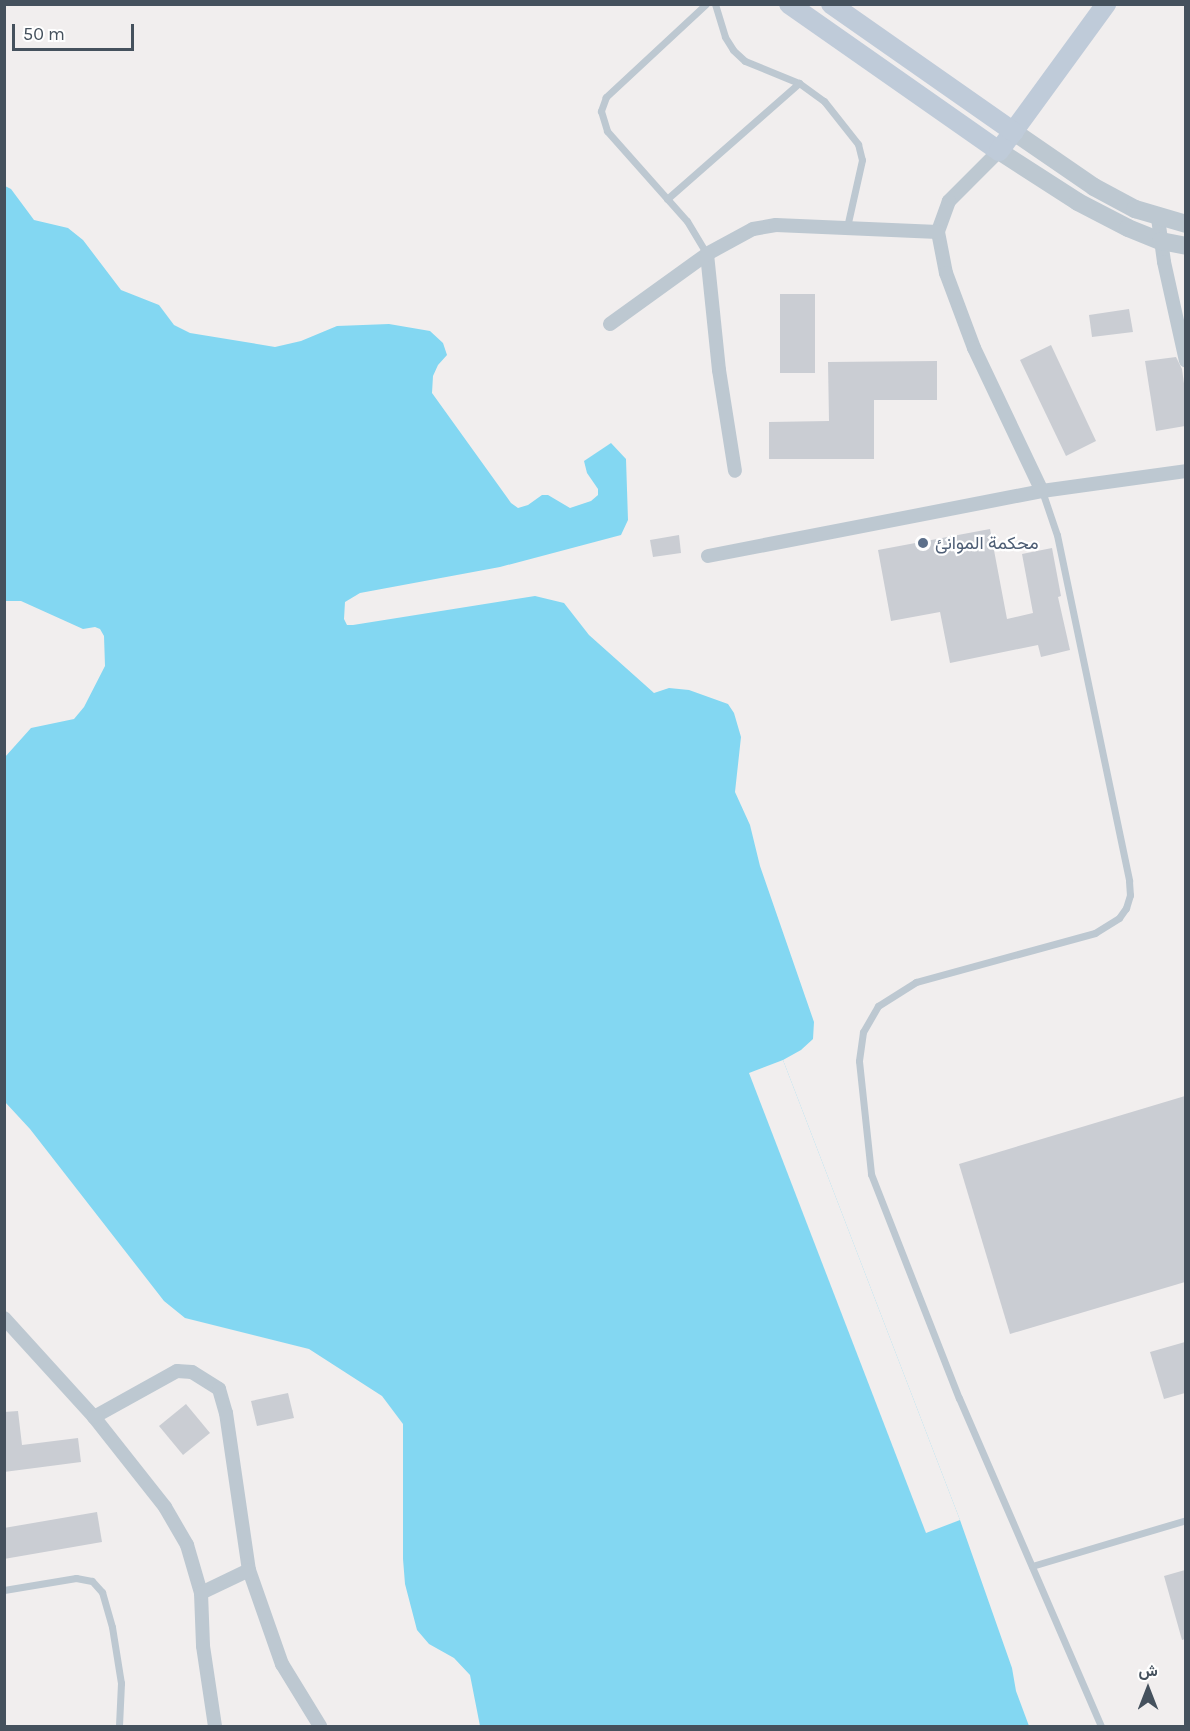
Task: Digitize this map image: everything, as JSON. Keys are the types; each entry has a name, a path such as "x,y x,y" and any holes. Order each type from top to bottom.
{"main road":[{"path":"789,4 999,151 1106,4"},
{"path":"831,4 1014,132"}],"street":[{"path":"1014,132 1094,187 1135,209 1158,218 1185,224"},
{"path":"1042,491 974,348 946,273 938,231 949,201 999,151 1078,202 1161,241 1185,246"},
{"path":"1158,218 1185,361"},
{"path":"610,324 707,254 753,229 776,225 938,231"},
{"path":"707,254 719,370 735,471"},
{"path":"708,556 1042,491 1185,471"},
{"path":"4,1317 94,1417 165,1507 187,1545 201,1593 203,1646 215,1726"},
{"path":"94,1417 177,1371 192,1372 219,1389 226,1413 249,1570 282,1664 320,1726"},
{"path":"201,1593 249,1570"}],"lane":[{"path":"706,4 614,89 602,104 601,111 607,131 687,221 707,254"},
{"path":"715,4 725,37 733,50 745,61 761,70 799,82 824,101 858,144 862,160 847,227"},
{"path":"668,199 799,82"},
{"path":"1042,491 1057,535 1129,881 1130,896 1119,918 1095,933 915,982 879,1006 863,1032 859,1061 871,1174 959,1398 1101,1726"},
{"path":"1032,1566 1185,1520"},
{"path":"4,1590 76,1578 92,1581 97,1586 102,1592 112,1627 120,1683 118,1726"}],"water":[{"path":"5,186 11,189 34,220 68,228 83,240 121,290 159,305 174,325 190,333 275,347 301,341 337,326 389,324 430,331 443,343 447,355 438,365 433,376 432,393 511,503 518,508 528,505 542,495 548,495 570,508 591,501 598,495 598,489 587,473 584,461 611,443 626,459 628,520 621,535 500,567 360,593 345,602 344,619 347,625 353,625 535,596 564,603 589,635 654,693 669,688 689,690 728,704 734,713 741,737 735,792 750,825 760,866 814,1022 813,1039 801,1050 783,1060 960,1520 1012,1668 1016,1691 1029,1726 480,1726 470,1675 454,1658 429,1644 417,1630 405,1584 403,1559 403,1424 382,1396 309,1349 185,1318 164,1301 30,1129 5,1102 5,757 31,728 74,719 84,707 105,666 104,636 100,629 95,627 83,629 21,601 5,601"}],"pier":[{"path":"783,1060 960,1520 926,1533 749,1073"}],"building":[{"path":"780,294 815,294 815,373 780,373"},
{"path":"1129,309 1133,332 1092,337 1089,315"},
{"path":"1051,345 1096,441 1066,456 1020,360"},
{"path":"1176,357 1182,369 1185,391 1185,426 1156,431 1145,361"},
{"path":"937,361 937,400 874,400 874,459 769,459 769,422 829,421 828,362"},
{"path":"990,529 1007,619 1033,613 1022,554 1052,548 1061,596 1058,597 1070,650 1041,657 1038,645 950,663 940,612 891,621 878,550"},
{"path":"679,535 681,553 653,557 650,540"},
{"path":"1185,1096 1185,1282 1010,1334 959,1164"},
{"path":"1185,1342 1185,1393 1164,1399 1150,1352"},
{"path":"288,1393 294,1418 257,1426 251,1401"},
{"path":"186,1404 210,1433 183,1455 159,1426"},
{"path":"18,1411 22,1445 78,1438 81,1462 4,1472 4,1412"},
{"path":"97,1512 102,1542 4,1559 4,1528"},
{"path":"1185,1570 1185,1639 1182,1640 1164,1576"}],"place":[{"name":"محكمة الموانئ","path":"923,543"}]}
